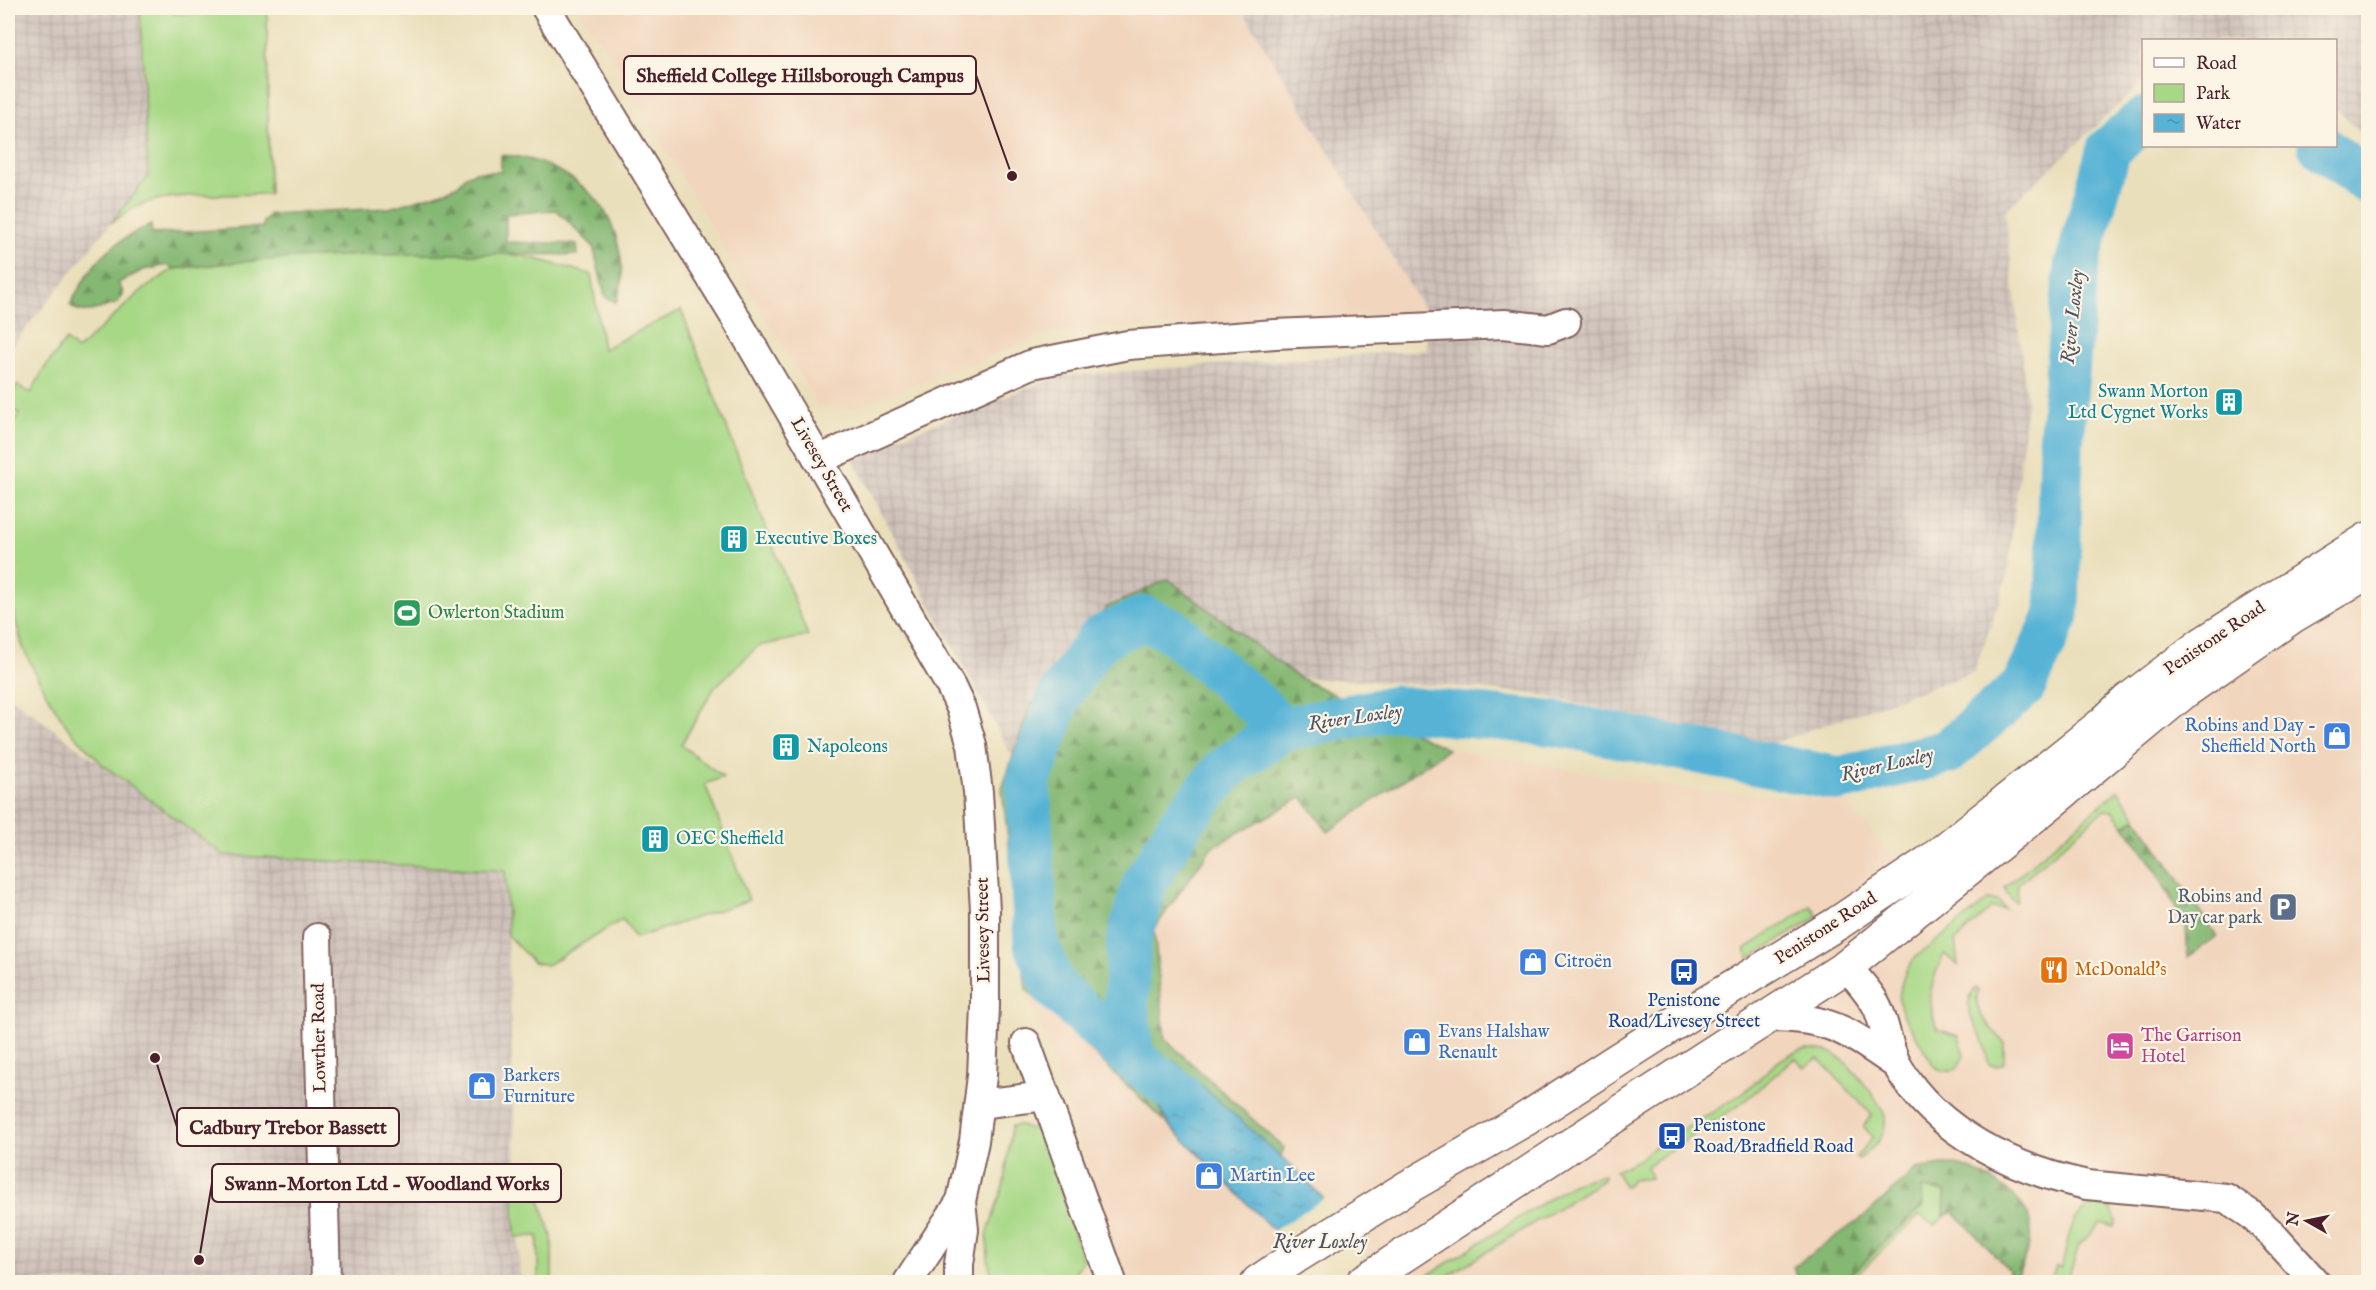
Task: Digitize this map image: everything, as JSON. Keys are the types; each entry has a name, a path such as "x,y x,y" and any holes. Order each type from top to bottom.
{"highway":[{"name":"Penistone Road","path":"1258,1282 1294,1257 1524,1120 1703,1005 1838,923 1933,859 2100,726 2127,701 2202,644 2368,539"},
{"name":"Penistone Road","path":"1370,1278 1847,966 2184,692 2293,616 2368,572"},
{"path":"1747,980 1785,976 1825,958 1837,960 1847,966"}],"street":[{"name":"Livesey Street","path":"546,8 738,322 951,687 961,708 972,745 978,792 985,909 985,1005 979,1104 962,1201 964,1230 959,1282"},
{"path":"818,460 1032,364 1128,345 1275,334 1504,324 1548,329 1566,322"},
{"name":"Lowther Road","path":"318,938 326,1282"},
{"path":"1847,966 1878,1008 1897,1065 1916,1094 1937,1116 1982,1146 2019,1164 2067,1180 2087,1185 2226,1198 2250,1214 2270,1232 2315,1282"},
{"path":"1768,1017 1795,1017 1822,1021 1845,1031 1897,1065"},
{"path":"1026,1042 1112,1282"},
{"path":"979,1104 1046,1096"},
{"name":"Livesey Street","path":"908,1282 962,1201"}],"shaded area":[{"path":"8,8 140,8 148,177 8,351"},
{"path":"577,8 1241,8 1425,312 1051,332 849,410 818,406 600,40"},
{"path":"1241,8 2368,8 2368,142 2337,109 2337,39 2142,39 2142,83 2005,211 2027,403 2007,578 1974,672 1765,746 1542,695 1453,686 1298,677 1168,579 1029,708 1013,758 851,456 1058,376 1427,350 1425,311"},
{"path":"2368,568 2368,1282 1123,1282 1044,1035 1026,989 1231,1187 1284,1148 1165,1039 1154,929 1211,848 1302,797 1329,832 1448,749 1702,792 1844,801 1921,887"},
{"path":"8,678 11,698 224,855 505,871 520,1282 8,1282"}],"green space":[{"path":"140,8 172,8 173,14 267,11 269,194 165,198 141,205 111,223 148,177"},
{"path":"501,155 525,158 562,172 583,187 599,203 611,224 621,258 622,280 616,302 605,297 593,246 556,210 506,214 506,242 577,244 578,255 376,255 274,259 173,269 168,265 143,270 118,283 123,292 118,303 86,311 80,311 70,305 86,277 102,256 123,240 151,225 152,234 263,227 263,221 270,214 389,208 440,193 458,185 466,176 475,172 501,172"},
{"name":"Owlerton Stadium","path":"449,253 529,257 591,274 603,349 681,310 808,636 758,646 714,688 681,745 723,777 705,784 749,900 635,938 623,919 547,965 533,962 508,936 505,871 224,855 102,764 67,727 44,690 23,648 8,591 8,439 19,413 8,407 17,385 31,393 44,369 66,340 77,350 140,292 173,269 284,257"},
{"path":"1168,579 1298,677 1448,749 1328,832 1302,797 1211,848 1154,929 1165,1039 1284,1148 1266,1192 1231,1187 1026,989 1002,789 1029,708 1106,608"},
{"path":"2118,790 2137,818 2124,825 2114,811 2104,810 2018,884 2017,900 2014,902 2005,887"},
{"path":"2137,818 2217,936 2188,957 2186,928 2155,869 2124,825"},
{"path":"1988,900 1998,901 2005,909 1991,908 1955,941 1958,965 1944,954 1935,974 1931,991 1931,1008 1937,1029 1959,1036 1964,1056 1959,1066 1952,1071 1942,1071 1934,1066 1902,1013 1899,999 1901,986 1906,970 1915,958"},
{"path":"1811,906 1818,917 1749,958 1745,949"},
{"path":"1975,988 1978,991 1977,1006 1980,1013 2004,1042 2004,1063 1998,1066 1989,1065 1982,1040 1970,1014 1969,1003"},
{"path":"1806,1049 1826,1051 1842,1060 1865,1084 1883,1112 1885,1125 1881,1137 1859,1159 1856,1157 1873,1137 1863,1126 1872,1115 1818,1058 1804,1068 1795,1058 1742,1103 1647,1166 1651,1178 1632,1180 1625,1187 1615,1171 1640,1159 1649,1150 1741,1094 1778,1062 1795,1052"},
{"path":"1020,1125 1041,1132 1045,1141 1083,1261 1068,1281 1072,1282 993,1282 988,1259 987,1235 1004,1183 1012,1126"},
{"path":"1942,1165 1960,1166 1991,1180 2012,1194 2026,1212 2031,1228 2029,1245 2020,1270 2012,1282 1998,1282 2010,1271 1953,1211 1944,1217 1945,1191 1922,1188 1923,1206 1843,1282 1800,1282 1793,1267 1866,1215 1916,1169"},
{"path":"1604,1175 1603,1180 1438,1282 1417,1282 1574,1183"},
{"path":"513,1181 528,1181 535,1186 552,1236 552,1282 538,1282 538,1236 515,1237"},
{"path":"1921,1188 1945,1191 1944,1217 1935,1226 1920,1215 1852,1279 1854,1282 1843,1282 1923,1206"},
{"path":"2095,1205 2111,1208 2116,1220 2114,1227 2101,1223 2079,1245 2067,1282 2050,1282 2056,1266 2062,1267 2074,1222 2086,1209"}],"water":[{"name":"River Loxley","path":"1132,1058 1174,1061 1295,1169 1326,1201 1279,1233 1270,1227 1170,1126"}],"pier":[{"path":"1326,1197 1347,1225 1383,1282 1309,1282 1277,1235 1272,1232"}],"waterway":[{"name":"River Loxley","path":"1181,1095 1132,1058 1126,1003 1129,940 1144,884 1181,823 1225,769 1282,729 1395,708 1558,724 1839,779 1947,752 2024,686 2057,615 2061,443 2076,268 2109,149 2142,121"},
{"name":"River Loxley","path":"2321,147 2368,182"},
{"name":"River Loxley","path":"1132,1058 1053,986 1036,943 1028,782 1060,695 1099,639 1144,618 1173,631 1282,729"}],"place":[{"name":"Sheffield College Hillsborough Campus","path":"1012,176"},
{"name":"Swann Morton Ltd Cygnet Works","path":"2229,402"},
{"name":"Executive Boxes","path":"734,539"},
{"name":"Owlerton Stadium","path":"407,613"},
{"name":"Robins and Day - Sheffield North","path":"2337,736"},
{"name":"Napoleons","path":"786,747"},
{"name":"OEC Sheffield","path":"655,839"},
{"name":"Robins and Day car park","path":"2283,907"},
{"name":"Citroën","path":"1533,962"},
{"name":"McDonald's","path":"2054,970"},
{"name":"Penistone Road/Livesey Street","path":"1684,972"},
{"name":"Evans Halshaw Renault","path":"1417,1042"},
{"name":"The Garrison Hotel","path":"2120,1046"},
{"name":"Cadbury Trebor Bassett","path":"155,1058"},
{"name":"Barkers Furniture","path":"482,1086"},
{"name":"Penistone Road/Bradfield Road","path":"1672,1136"},
{"name":"Martin Lee","path":"1209,1176"},
{"name":"Swann-Morton Ltd - Woodland Works","path":"199,1260"}]}
